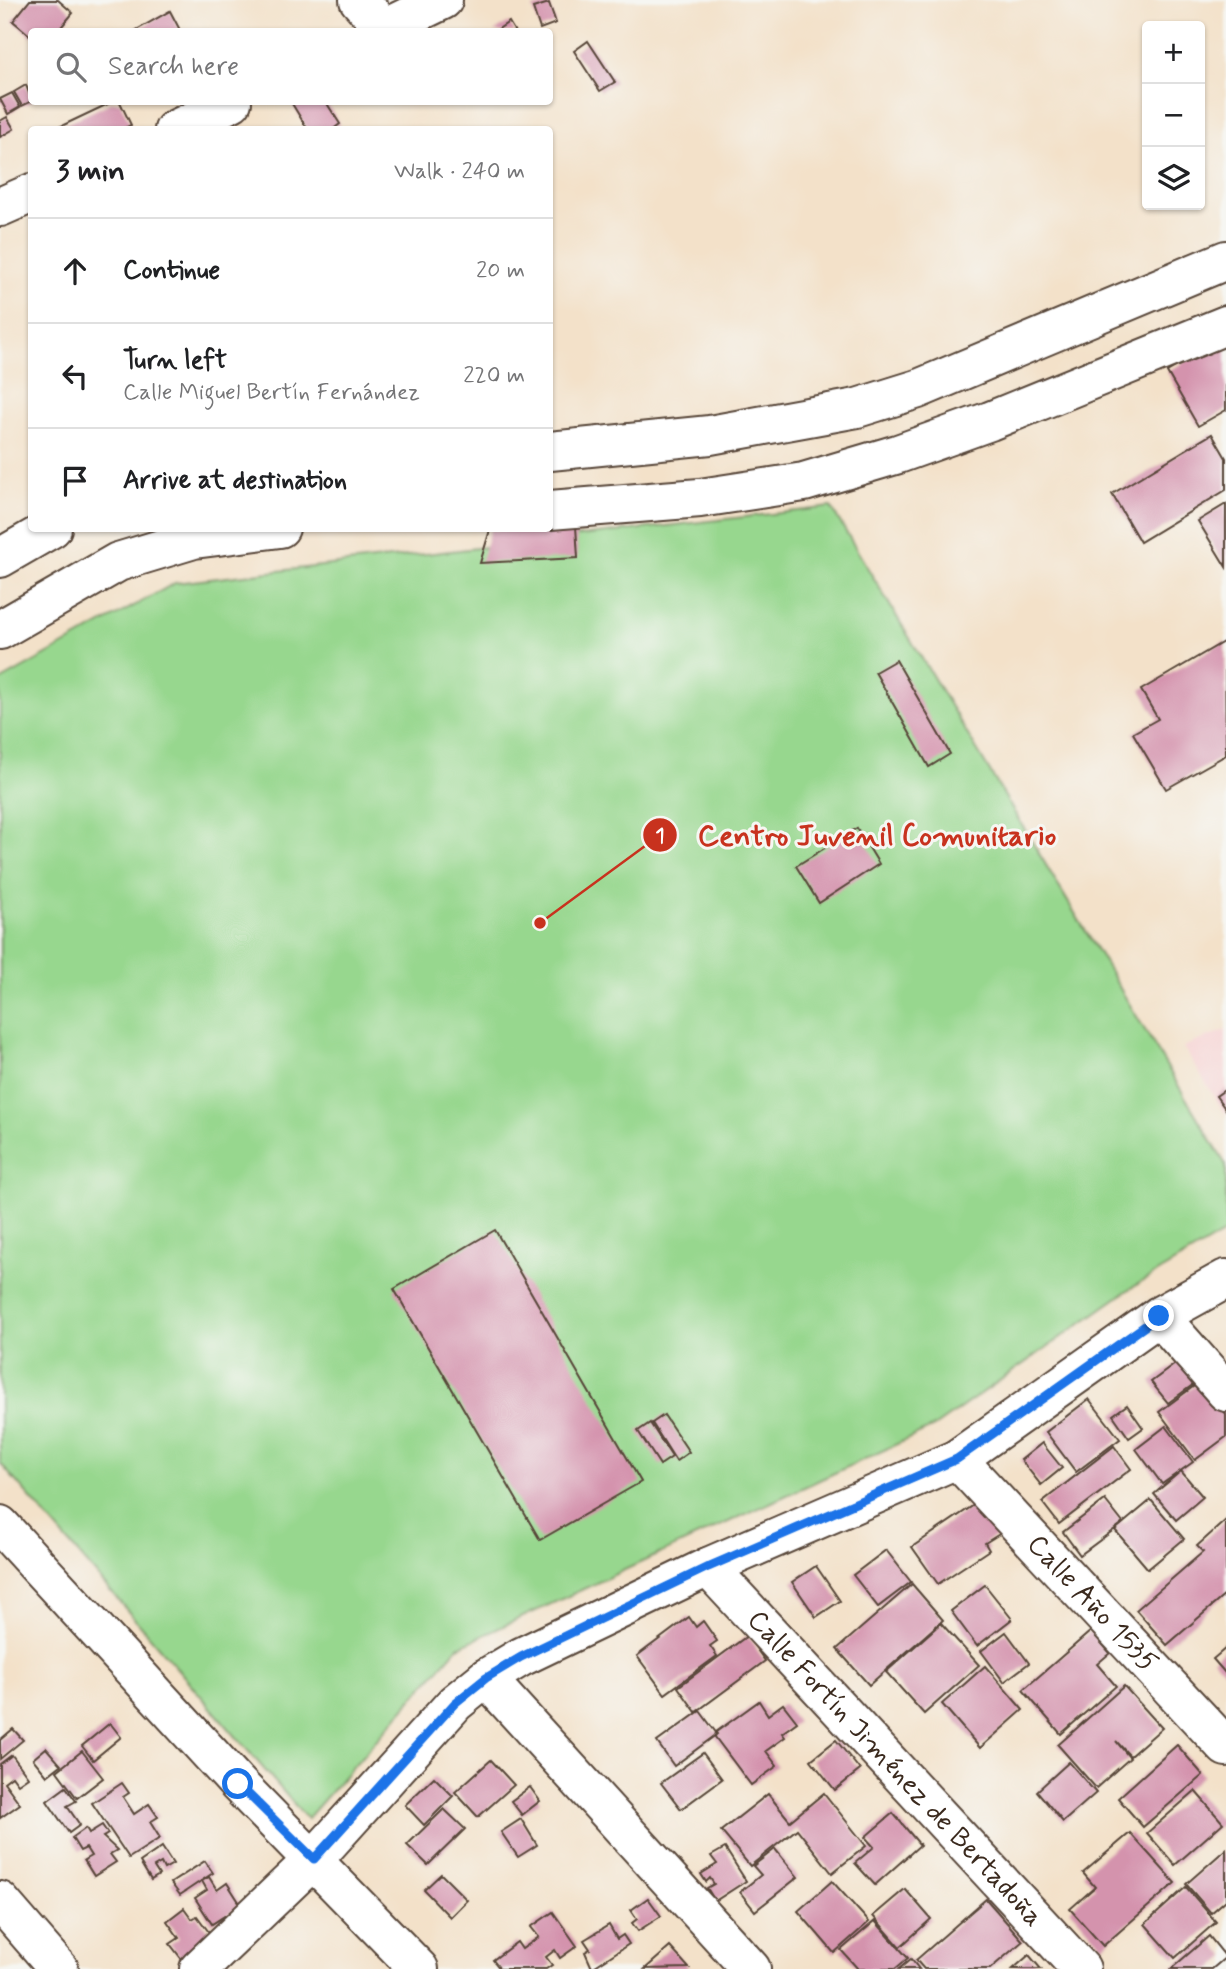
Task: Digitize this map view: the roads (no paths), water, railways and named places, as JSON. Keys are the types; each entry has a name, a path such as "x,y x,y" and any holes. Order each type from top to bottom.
{"street":[{"path":"359,0 380,28"},
{"path":"385,28 443,0"},
{"path":"182,126 226,105"},
{"path":"0,207 28,195"},
{"path":"553,451 710,435 857,408 918,388 1226,260"},
{"path":"553,510 700,498 804,482 898,454 990,421 1215,330 1186,278"},
{"path":"0,558 45,532"},
{"path":"0,629 118,562 194,539 249,532"},
{"path":"199,1969 314,1859 455,1703 486,1678 521,1657 708,1567 957,1459 1159,1316 1226,1279"},
{"path":"1159,1316 1226,1392"},
{"name":"Calle Año 1535","path":"957,1459 1226,1747"},
{"path":"0,1525 238,1784 419,1969"},
{"name":"Calle Fortín Jiménez de Bertadoña","path":"708,1567 1081,1969"},
{"path":"486,1678 751,1969"},
{"path":"0,1901 59,1969"}],"place":[{"name":"Centro Juvenil Comunitario","path":"540,923"}]}
